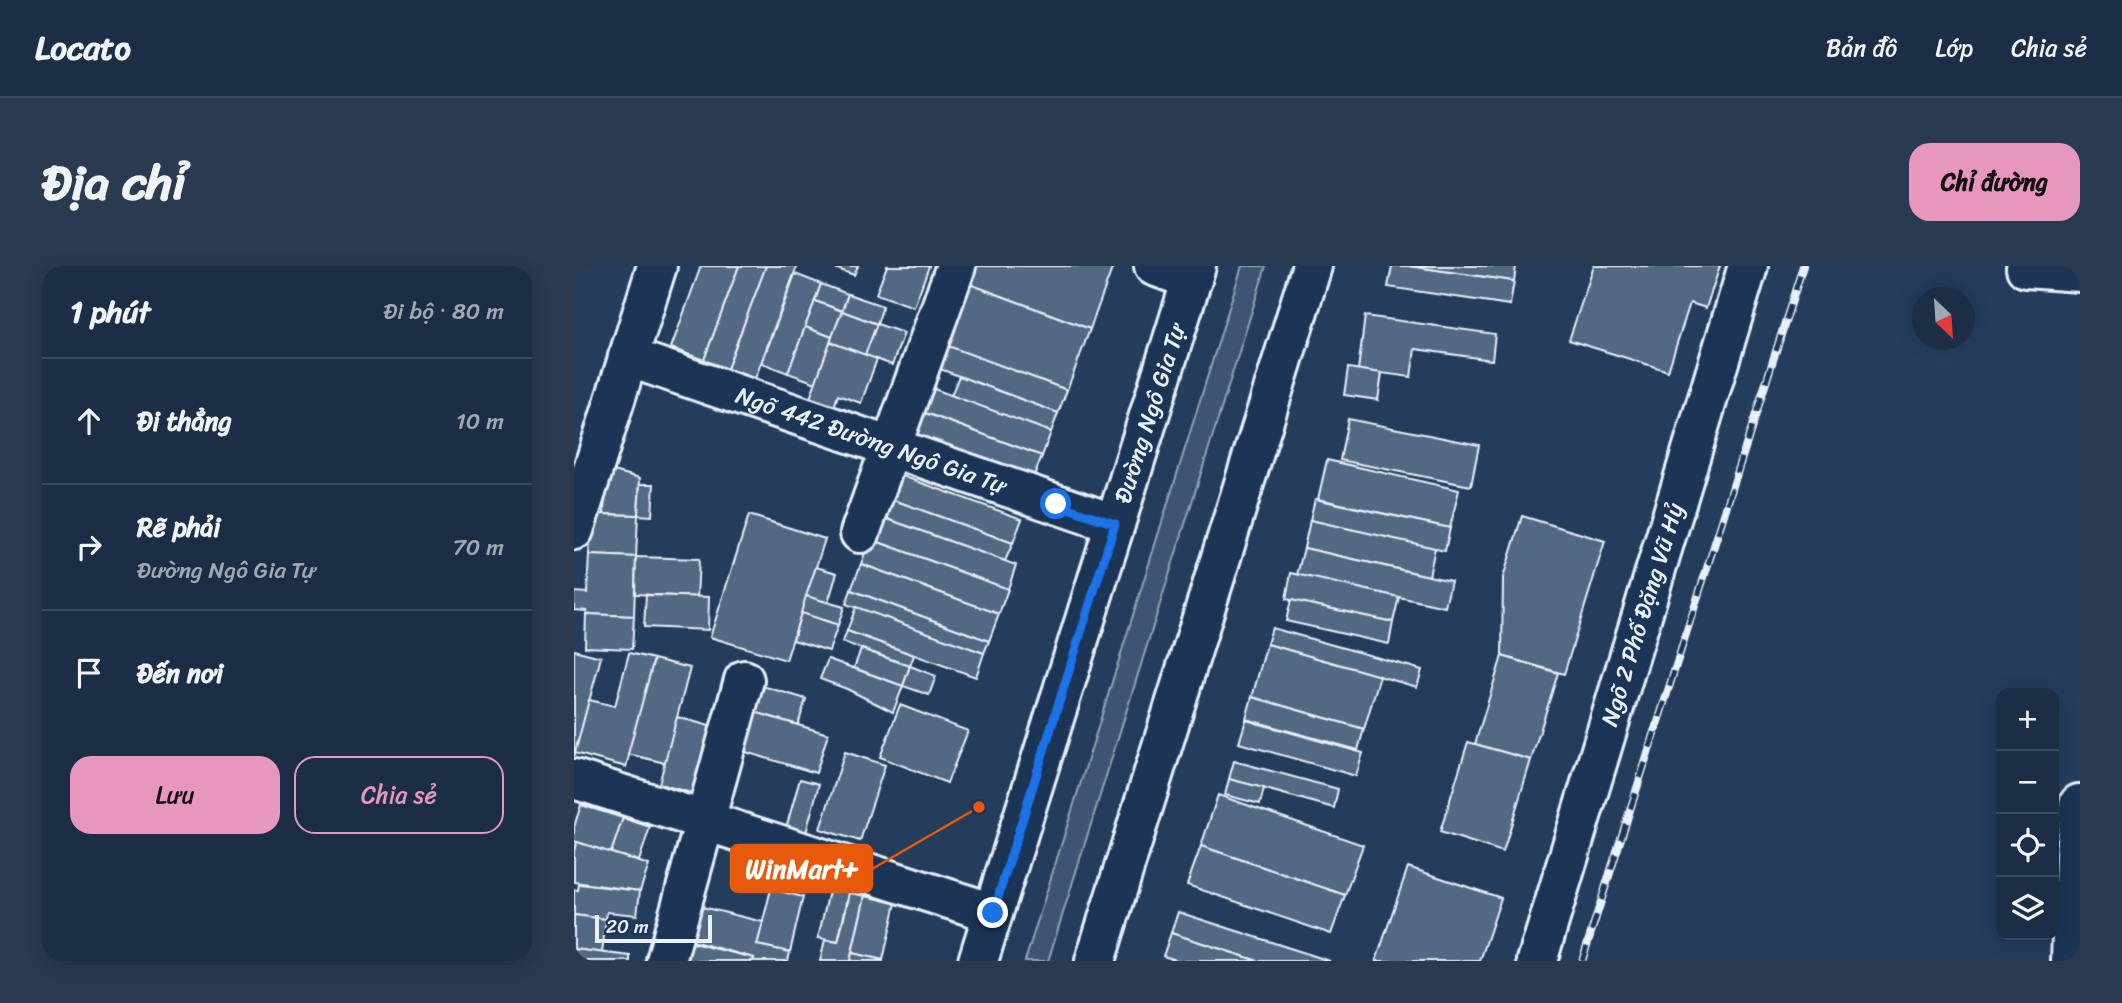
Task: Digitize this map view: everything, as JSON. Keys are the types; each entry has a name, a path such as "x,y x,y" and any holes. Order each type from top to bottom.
{"street":[{"path":"574,530 657,266"},
{"path":"860,533 956,266"},
{"path":"1154,266 1194,273"},
{"path":"1095,961 1312,266"},
{"name":"Ngõ 2 Phố Đặng Vũ Hỷ","path":"1537,961 1748,266"},
{"path":"2026,268 2080,272"},
{"name":"Đường Ngô Gia Tự","path":"978,961 1194,273"},
{"name":"Ngõ 442 Đường Ngô Gia Tự","path":"628,357 1115,524"},
{"path":"666,961 744,680"},
{"path":"574,779 993,913"},
{"path":"2071,961 2079,804"}],"shaded area":[{"path":"1242,266 1266,266 1048,961 1025,961"}],"building":[{"path":"701,266 739,266 704,360 671,348"},
{"path":"739,266 766,266 727,369 704,360"},
{"path":"766,266 797,266 755,379 727,369"},
{"path":"829,266 858,266 854,275"},
{"path":"887,266 929,266 914,307 876,294"},
{"path":"961,266 1113,266 1090,329 956,279"},
{"path":"1392,266 1514,281 1510,305 1388,287"},
{"path":"1409,266 1516,266 1514,281"},
{"path":"1594,266 1720,266 1706,308 1690,303 1668,371 1569,340"},
{"path":"795,274 821,284 788,373 762,363"},
{"path":"956,279 1090,329 1067,390 933,341"},
{"path":"821,284 848,294 842,311 815,301"},
{"path":"848,294 883,306 877,324 842,311"},
{"path":"815,301 842,311 832,337 805,327"},
{"path":"842,311 877,324 865,355 830,342"},
{"path":"1365,316 1495,334 1492,360 1415,349 1411,377 1358,370"},
{"path":"877,324 904,333 892,365 865,355"},
{"path":"805,327 832,337 816,383 788,373"},
{"path":"830,342 877,359 861,403 838,395 833,410 809,401"},
{"path":"940,343 1067,390 1058,413 932,366"},
{"path":"1348,368 1382,373 1378,400 1344,395"},
{"path":"959,376 1058,413 1051,432 951,396"},
{"path":"926,386 1051,432 1042,456 917,410"},
{"path":"917,410 1042,456 1033,478 909,432"},
{"path":"1348,419 1479,445 1471,486 1340,460"},
{"path":"1327,460 1459,490 1450,528 1318,499"},
{"path":"606,469 640,478 638,515 604,514"},
{"path":"894,473 1022,519 1013,543 885,497"},
{"path":"640,484 654,484 652,516 638,515"},
{"path":"885,497 1013,543 1005,561 879,516"},
{"path":"1315,499 1450,528 1445,551 1310,520"},
{"path":"591,514 638,515 636,557 589,555"},
{"path":"749,515 825,539 786,660 710,637"},
{"path":"879,516 1016,565 1008,589 870,539"},
{"path":"1522,516 1605,541 1564,674 1502,656 1503,578"},
{"path":"1310,520 1435,548 1429,576 1304,548"},
{"path":"870,539 1008,589 999,614 861,564"},
{"path":"1304,548 1451,581 1445,607 1297,575"},
{"path":"589,555 636,557 634,616 586,614 587,611 574,610 574,592 587,593"},
{"path":"636,557 699,559 697,597 635,594"},
{"path":"861,564 999,614 989,641 851,590"},
{"path":"816,567 837,573 828,603 806,596"},
{"path":"1291,573 1399,597 1393,622 1286,599"},
{"path":"851,590 989,641 984,653 846,604"},
{"path":"646,595 709,597 708,630 644,627"},
{"path":"806,596 844,607 838,625 801,613"},
{"path":"1291,600 1393,622 1389,644 1286,621"},
{"path":"856,607 984,653 976,677 847,631"},
{"path":"801,613 838,625 829,651 793,640"},
{"path":"586,614 634,616 632,649 585,647"},
{"path":"1272,628 1422,670 1417,687 1267,644"},
{"path":"847,631 914,655 910,666 843,642"},
{"path":"1267,644 1380,676 1364,729 1252,697"},
{"path":"861,649 910,666 903,686 854,668"},
{"path":"574,650 601,657 574,757"},
{"path":"629,653 654,659 626,767 575,753 589,700 615,706"},
{"path":"1502,656 1558,673 1531,760 1475,744"},
{"path":"654,659 690,668 665,763 628,754"},
{"path":"828,659 903,686 893,712 820,679"},
{"path":"910,666 936,676 929,695 903,686"},
{"path":"749,682 806,699 798,725 741,708"},
{"path":"1252,697 1364,729 1358,750 1246,719"},
{"path":"900,705 968,731 947,783 880,757"},
{"path":"741,708 828,734 816,773 729,747"},
{"path":"677,717 724,730 706,797 659,784"},
{"path":"1246,720 1363,753 1356,776 1239,743"},
{"path":"1468,742 1531,760 1503,852 1440,832"},
{"path":"845,752 885,765 860,841 820,829"},
{"path":"1234,761 1338,789 1334,808 1229,779"},
{"path":"800,779 819,784 806,833 786,828"},
{"path":"1229,779 1264,788 1260,804 1225,795"},
{"path":"1218,795 1363,845 1345,895 1201,846"},
{"path":"581,805 623,818 611,853 574,841 574,827"},
{"path":"623,818 650,827 639,861 611,853"},
{"path":"577,842 649,865 640,891 574,882 574,851"},
{"path":"1201,846 1345,895 1331,934 1187,885"},
{"path":"1408,867 1501,898 1480,961 1376,961"},
{"path":"832,879 851,884 838,942 818,938"},
{"path":"579,884 640,891 637,915 607,912 606,919 574,915 574,890 578,890"},
{"path":"771,889 803,897 790,952 757,945"},
{"path":"850,893 865,896 850,961 820,961 825,940 838,942"},
{"path":"865,896 896,903 883,960 852,953"},
{"path":"686,903 763,922 757,945 790,952 788,961 753,961 754,958 677,937"},
{"path":"1178,912 1330,961 1258,961 1171,933"},
{"path":"574,915 606,919 602,953 574,949"},
{"path":"1171,933 1258,961 1180,961 1163,956"},
{"path":"676,939 754,958 753,961 671,961"},
{"path":"574,949 630,956 630,961 574,961"},
{"path":"852,953 883,960 883,961 850,961"}],"railway":[{"path":"1582,961 1803,266"}],"place":[{"name":"WinMart+","path":"979,807"}],"route":[{"path":"993,913 1115,524 1056,504"}]}
